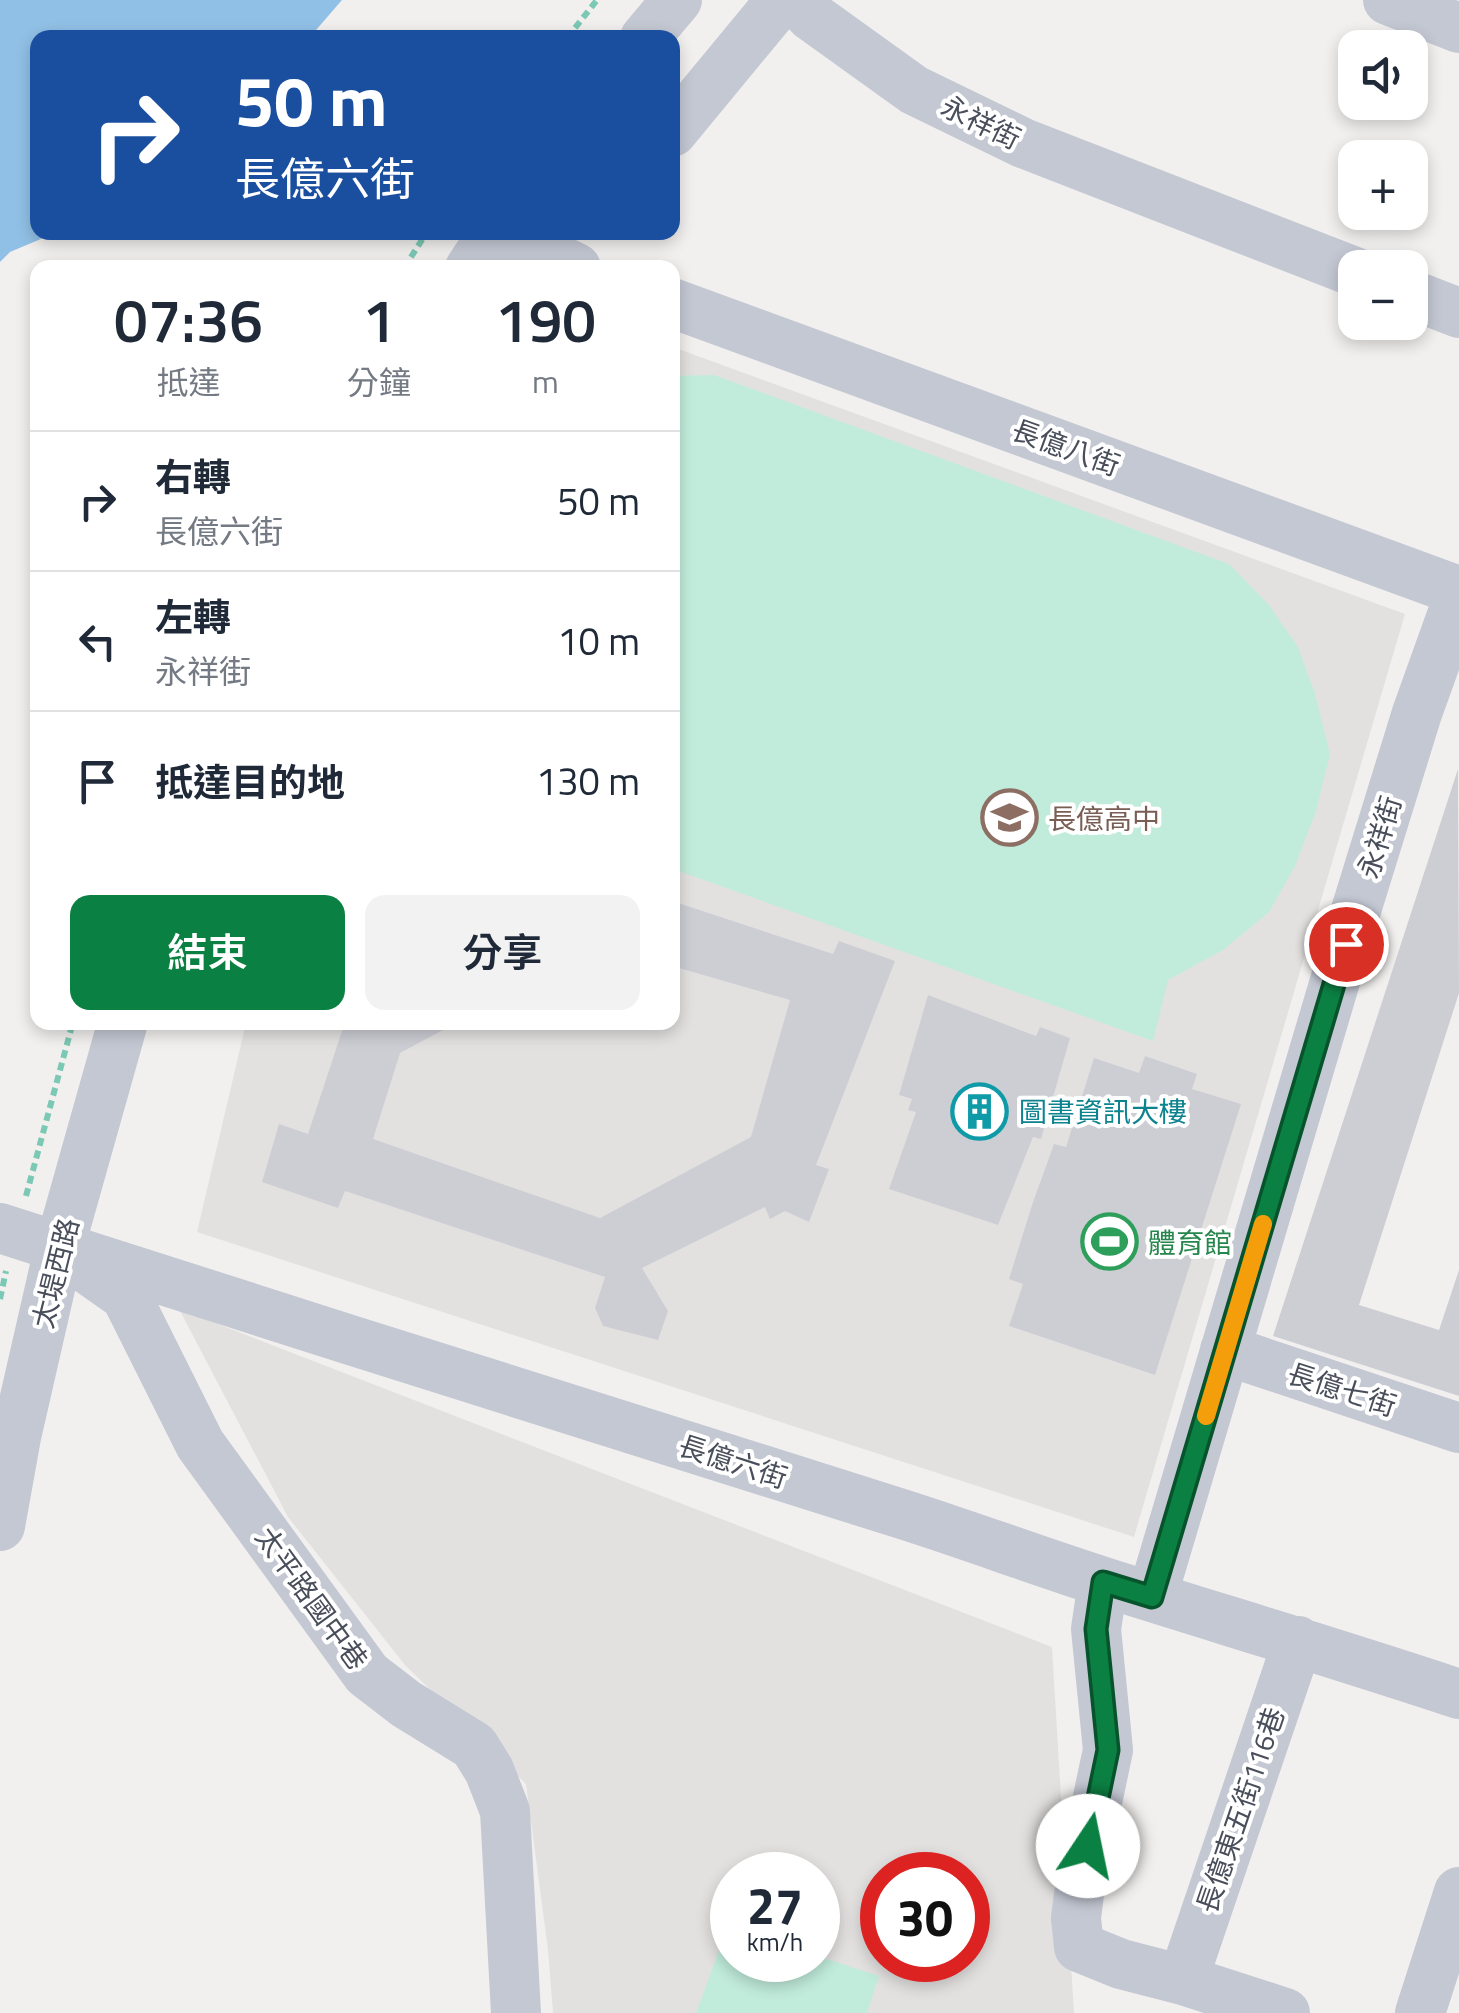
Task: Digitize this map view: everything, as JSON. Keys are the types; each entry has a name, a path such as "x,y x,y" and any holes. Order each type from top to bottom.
{"street":[{"path":"651,30 678,0"},
{"path":"680,122 781,0"},
{"name":"永祥街","path":"796,0 811,16 914,90 976,121 1023,144 1338,265"},
{"path":"1388,0 1459,28"},
{"path":"519,240 560,260"},
{"path":"1428,301 1459,312"},
{"name":"長億八街","path":"680,306 1459,594"},
{"name":"永祥街","path":"1152,1597 1396,783 1459,594"},
{"name":"太堤西路","path":"0,1526 16,1438 21,1235 118,1030"},
{"name":"長億六街","path":"21,1235 1459,1694"},
{"name":"太平路國中巷","path":"21,1235 126,1296 200,1444 367,1674 406,1704 474,1746 489,1770 505,1811 516,2013"},
{"name":"長億七街","path":"1225,1350 1459,1428"},
{"path":"1103,1582 1096,1629 1108,1750 1076,1918 1079,1947 1121,1964 1285,2013"},
{"name":"長億東五街116巷","path":"1183,1980 1298,1641"},
{"path":"1420,2013 1459,1892"}],"path":[{"path":"573,30 597,0"},
{"path":"21,1235 71,1030"}],"shaded area":[{"name":"長億高中","path":"680,350 1405,614 1134,1537 197,1232 244,1030 680,1030"},
{"path":"179,1309 1052,1647 1074,2013 553,2013 526,1784 405,1665 288,1517"}],"green space":[{"path":"714,375 1229,564 1269,605 1298,647 1330,754 1316,811 1295,866 1269,912 1223,950 1168,980 1153,1041 680,872 680,376"},
{"path":"840,1963 860,1970 860,1982 877,1982 867,2013 696,2013 710,1975 710,1982 840,1982"}],"water":[{"path":"0,0 342,0 316,30 30,30 30,240 38,240 10,252 0,262"}],"building":[{"path":"1458,769 1459,993 1359,1305 1439,1330 1459,1270 1459,1396 1273,1336"},
{"path":"680,904 833,954 839,941 895,961 816,1165 829,1169 809,1222 785,1211 770,1219 765,1207 642,1268 668,1311 658,1340 603,1326 595,1308 605,1277 345,1191 338,1208 262,1182 279,1124 308,1134 342,1030 443,1030 400,1053 373,1139 600,1218 751,1137 790,1000 680,968"},
{"name":"圖書資訊大樓","path":"928,995 1036,1036 1040,1027 1070,1038 1041,1139 1033,1137 998,1225 889,1189 916,1112 908,1110 912,1099 899,1095"},
{"name":"體育館","path":"1145,1056 1197,1074 1192,1089 1241,1104 1155,1375 1009,1326 1023,1284 1009,1279 1032,1205 1054,1144 1066,1147 1094,1058 1139,1073"}],"slow traffic":[{"path":"1206,1416 1263,1224"}],"place":[{"name":"長億高中","path":"1009,818"},
{"name":"圖書資訊大樓","path":"980,1111"},
{"name":"體育館","path":"1109,1242"}],"route":[{"path":"1088,1846 1108,1750 1096,1629 1103,1582 1152,1597 1346,944"}]}
